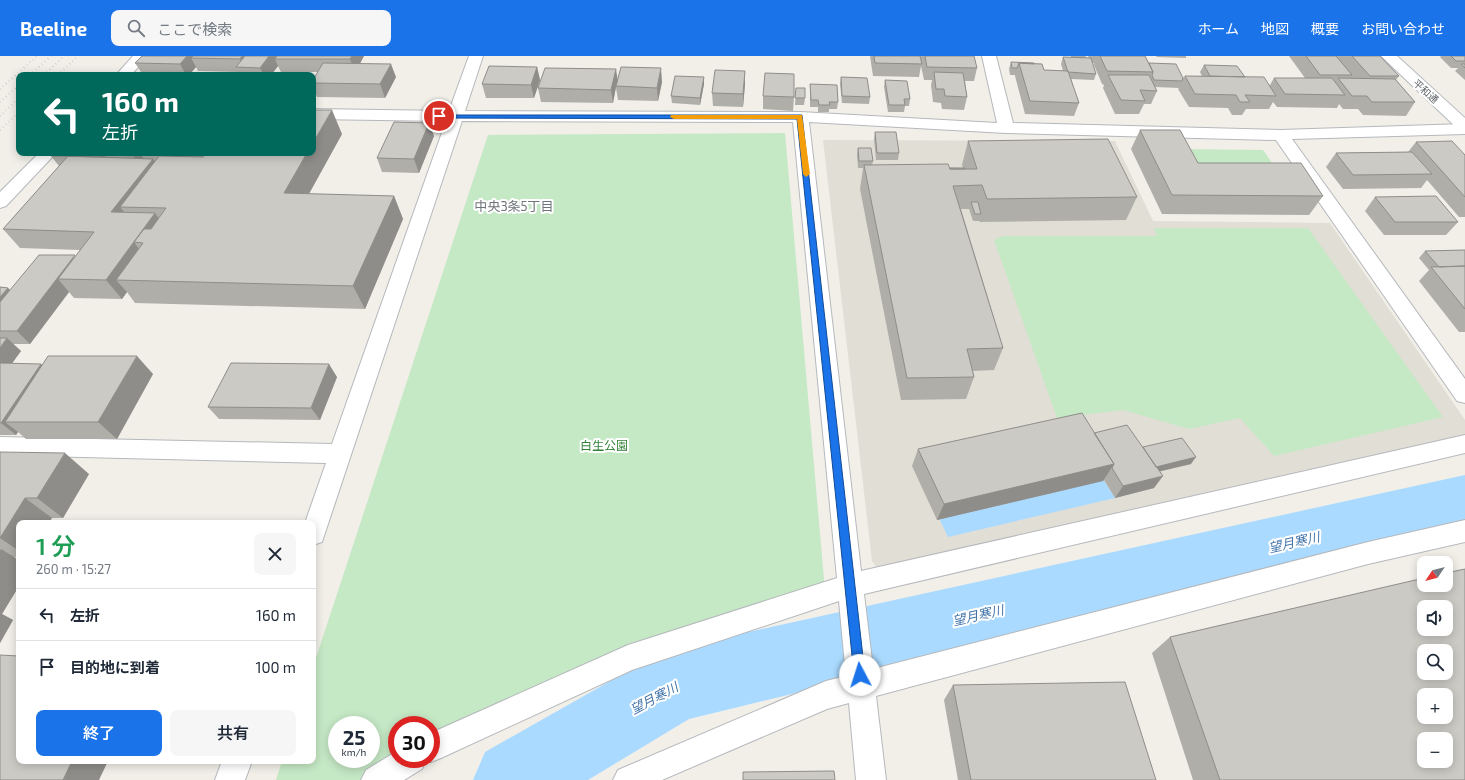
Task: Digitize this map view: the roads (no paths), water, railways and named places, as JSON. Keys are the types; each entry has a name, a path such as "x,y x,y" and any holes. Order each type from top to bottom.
{"street":[{"path":"126,72 141,56"},
{"path":"316,525 454,116 476,56"},
{"path":"989,56 1006,128"},
{"name":"平和通","path":"1388,56 1465,128"},
{"path":"316,114 800,117 1006,128 1281,135 1465,128"},
{"path":"800,117 871,780"},
{"path":"1281,135 1465,395"},
{"path":"0,202 45,156"},
{"path":"440,744 628,658 852,595 1465,444"},
{"path":"0,446 340,454"},
{"path":"628,780 826,695 860,675 1465,531"},
{"path":"230,780 236,764"},
{"path":"376,780 397,768"}],"water":[{"path":"1082,446 1115,498 948,537 922,482"}],"waterway":[{"name":"望月寒川","path":"513,780 675,685 1465,503"}],"railway":[{"path":"19,72 37,56"},
{"path":"33,72 51,56"},
{"path":"47,72 64,56"},
{"path":"61,72 78,56"},
{"path":"0,89 16,75"},
{"path":"0,102 16,88"},
{"path":"0,116 16,101"},
{"path":"0,130 16,115"}],"district":[{"name":"中央3条5丁目","path":"514,206"}],"park label":[{"name":"白生公園","path":"604,445"}]}
